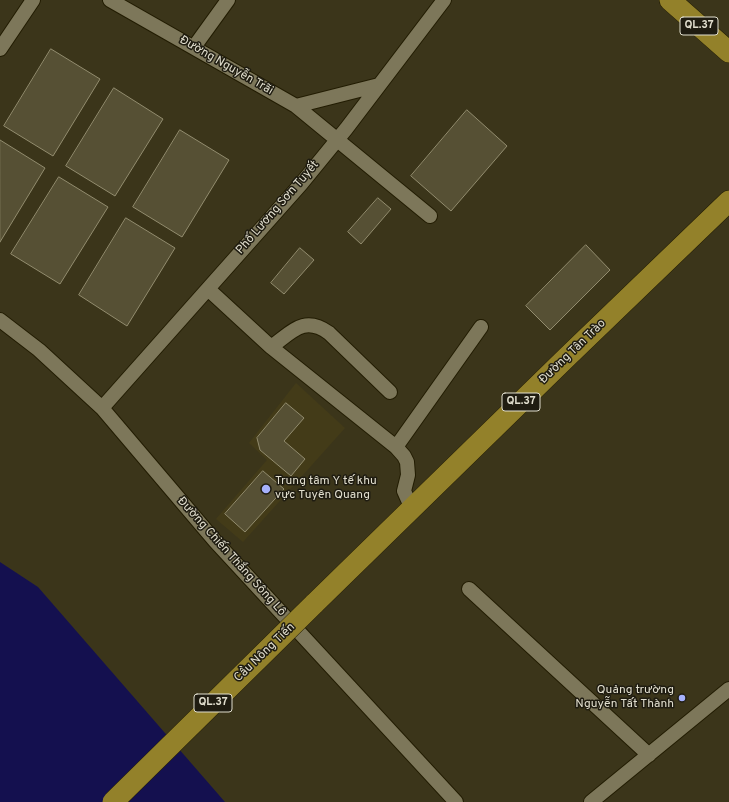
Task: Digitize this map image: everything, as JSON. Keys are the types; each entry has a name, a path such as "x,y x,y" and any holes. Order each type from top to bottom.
{"highway":[{"name":"QL.37","path":"670,0 729,52"},
{"name":"Đường Tân Trào","path":"314,604 729,201"},
{"name":"Cầu Nông Tiến","path":"112,802 314,604"}],"street":[{"path":"0,49 33,0"},
{"name":"Đường Nguyễn Trãi","path":"110,0 296,106 430,216"},
{"path":"194,47 228,0"},
{"name":"Phố Lương Sơn Tuyết","path":"102,408 300,184 337,139 444,0"},
{"path":"296,106 379,85"},
{"path":"208,289 271,347 396,447 407,462 408,475 404,491 412,509"},
{"name":"Đường Chiến Thắng Sông Lô","path":"0,320 39,350 102,408 215,541 456,802"},
{"path":"271,347 295,329 303,325 311,324 320,327 329,333 390,392"},
{"path":"396,447 481,327"},
{"path":"469,589 649,755"},
{"path":"591,802 729,689"}],"shaded area":[{"name":"Trung tâm Y tế khu vực Tuyên Quang","path":"296,383 345,428 243,542 216,519 267,460 249,443"},
{"path":"0,562 38,587 225,802 0,802"}],"building":[{"path":"51,49 100,79 53,156 4,126"},
{"path":"114,88 163,119 115,196 66,166"},
{"path":"467,110 507,146 451,211 411,176"},
{"path":"180,130 229,160 182,237 133,207"},
{"path":"0,140 45,168 0,242"},
{"path":"59,177 108,207 60,284 11,254"},
{"path":"378,198 391,209 361,244 348,232"},
{"path":"126,218 175,248 127,326 79,295"},
{"path":"586,245 610,270 550,330 526,306"},
{"path":"300,248 314,260 284,294 271,283"},
{"path":"286,403 304,418 284,441 305,459 291,476 260,450 257,438"},
{"path":"263,471 284,489 245,532 225,514"}],"place":[{"name":"Trung tâm Y tế khu vực Tuyên Quang","path":"266,489"},
{"name":"Quảng trường Nguyễn Tất Thành","path":"682,698"}]}
